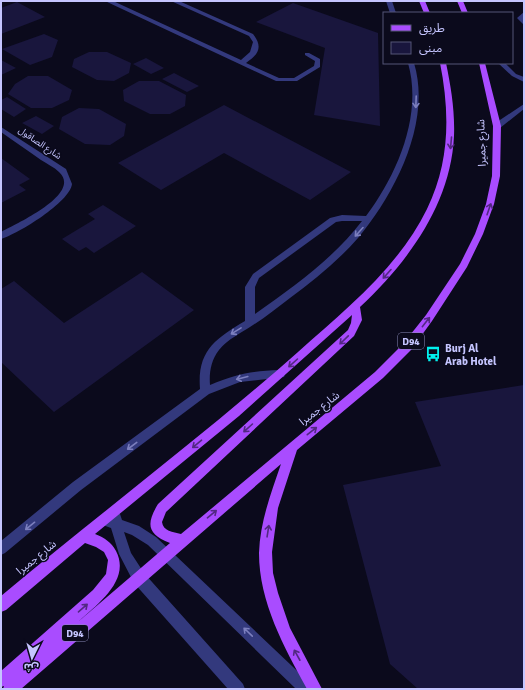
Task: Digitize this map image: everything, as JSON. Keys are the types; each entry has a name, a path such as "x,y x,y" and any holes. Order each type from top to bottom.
{"main road":[{"path":"422,1 427,12"},
{"path":"460,1 465,12"},
{"path":"116,510 280,374 355,307 377,285 412,244 432,209 445,176 451,145 452,117 443,64"},
{"name":"شارع جميرا","path":"10,689 293,446 380,376 407,347 429,318 459,271 479,234 490,204 496,176 497,126 482,64"},
{"path":"183,540 163,535 157,530 157,516 162,508 351,333 357,320 355,307"},
{"path":"293,446 272,510 267,531 265,553 267,576 272,600 280,624 316,689"},
{"name":"شارع جميرا","path":"1,605 84,536 110,521"},
{"path":"1,680 98,595 112,576 114,560 108,548 100,542 84,536"}],"street":[{"path":"108,1 278,80 290,81 300,78 317,67 318,60 307,54"},
{"path":"174,1 251,35 256,42 254,50 248,59 241,63"},
{"path":"388,1 393,12"},
{"path":"524,14 520,18 524,23"},
{"path":"205,392 204,375 211,353 227,337 250,322 342,249 370,219 377,209 396,171 413,121 416,86 411,64"},
{"path":"502,64 514,75 524,80"},
{"path":"497,126 524,106"},
{"name":"شارع الصاقول","path":"1,129 63,171 68,179 67,189 56,202 1,236"},
{"path":"250,322 250,287 256,276 333,220 342,218 370,219"},
{"path":"1,549 77,486 205,392 240,378 254,375 280,374"},
{"path":"110,521 116,510"},
{"path":"110,521 135,530 152,540 306,689"},
{"path":"110,521 128,561 139,578 238,689"}],"building":[{"path":"17,2 45,17 1,34 1,8"},
{"path":"293,3 378,33 380,126 314,115 325,48 256,22"},
{"path":"44,34 58,40 52,57 30,65 2,49"},
{"path":"89,52 107,52 131,63 129,73 114,81 97,80 72,67 74,59"},
{"path":"146,58 164,68 151,74 133,64"},
{"path":"1,60 16,68 1,75"},
{"path":"174,73 199,86 187,92 162,79"},
{"path":"28,76 48,76 72,90 69,100 52,108 31,108 8,94 15,84"},
{"path":"139,81 159,81 186,95 185,106 170,114 150,114 124,101 123,90"},
{"path":"7,97 26,109 14,117 1,109 1,100"},
{"path":"224,105 351,172 310,200 224,153 161,190 118,163"},
{"path":"79,108 99,109 126,124 124,136 110,145 85,144 59,129 62,117"},
{"path":"36,116 54,126 42,134 22,123"},
{"path":"1,158 30,179 19,185 26,190 1,203"},
{"path":"103,205 136,226 94,253 86,247 79,251 62,239 95,219 88,214"},
{"path":"142,272 194,310 54,412 1,362 1,289 14,281 64,323"},
{"path":"524,385 524,689 418,689 390,664 343,485 441,466 415,402"}],"place":[{"name":"Burj Al Arab Hotel","path":"433,354"}]}
